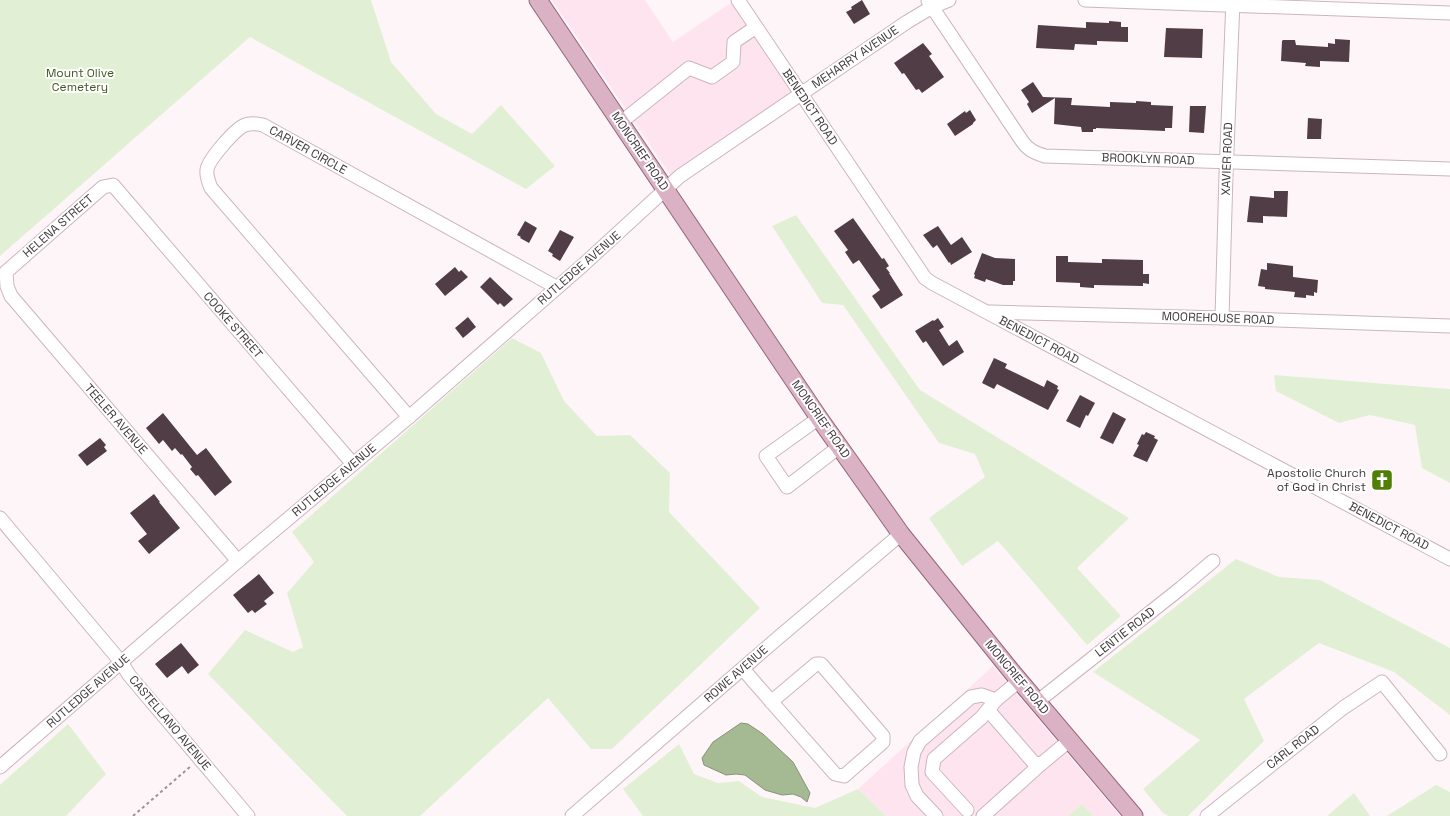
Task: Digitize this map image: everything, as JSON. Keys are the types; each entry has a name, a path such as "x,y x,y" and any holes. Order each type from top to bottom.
{"main road":[{"name":"MONCRIEF ROAD","path":"538,0 819,418 901,534 1019,681 1134,816"}],"street":[{"name":"BENEDICT ROAD","path":"738,0 919,271 932,283 1450,559"},
{"name":"MEHARRY AVENUE","path":"666,190 680,176 907,22 929,4 949,0"},
{"path":"1085,0 1233,3 1450,13"},
{"name":"XAVIER ROAD","path":"1222,318 1226,162 1233,3"},
{"name":"BROOKLYN ROAD","path":"929,4 1022,142 1027,148 1044,156 1450,169"},
{"path":"620,122 689,68 712,77 733,62 734,42 756,27"},
{"name":"CARVER CIRCLE","path":"409,417 211,188 207,178 207,170 211,159 237,131 245,125 263,125 556,287"},
{"name":"HELENA STREET","path":"6,272 102,187 113,185"},
{"name":"COOKE STREET","path":"113,185 353,464"},
{"name":"RUTLEDGE AVENUE","path":"0,767 238,561 409,417 583,265 666,190"},
{"name":"TEELER AVENUE","path":"6,272 7,286 11,296 238,561"},
{"name":"MOOREHOUSE ROAD","path":"987,312 1450,326"},
{"path":"819,418 766,456 788,487 839,447"},
{"name":"CASTELLANO AVENUE","path":"0,518 121,662 129,675 248,816"},
{"name":"ROWE AVENUE","path":"572,816 901,534"},
{"name":"LENTIE ROAD","path":"1037,702 1213,561"},
{"path":"743,669 771,702 835,774 844,776 884,742 883,736 821,664 816,664 771,702"},
{"path":"967,810 932,772 934,759 981,718 996,700 1019,681"},
{"name":"CARL ROAD","path":"1207,816 1343,708 1382,682 1440,754"},
{"path":"936,816 917,796 912,785 911,766 914,752 920,741 971,697 982,695 996,700"},
{"path":"988,710 1034,763 1041,764"},
{"path":"983,816 1070,740"}],"path":[{"path":"133,816 199,758"}],"shaded area":[{"path":"552,0 645,0 673,42 732,2 793,92 671,176"},
{"path":"993,666 1120,816 1093,816 1082,804 1068,816 886,816 858,789"},
{"path":"741,723 748,724 763,734 793,762 810,793 807,802 801,797 793,794 782,795 765,790 745,775 726,775 704,765 702,758 713,742"}],"green space":[{"name":"Mount Olive Cemetery","path":"0,0 371,0 391,62 436,114 472,134 501,105 555,166 526,189 250,37 0,256"},
{"path":"796,215 920,390 1129,518 1077,568 1121,616 1087,645 998,541 962,566 929,518 985,477 975,454 939,443 843,305 822,303 772,226"},
{"path":"512,338 541,353 564,401 597,436 630,435 670,473 669,512 760,608 612,749 591,749 548,698 420,816 347,816 208,674 245,630 293,652 303,647 287,593 314,562 292,532"},
{"path":"1274,375 1450,389 1450,483 1422,468 1415,425 1370,415 1339,423 1276,391"},
{"path":"1236,559 1279,577 1320,580 1450,648 1450,715 1394,672 1319,643 1244,699 1264,741 1188,816 1169,816 1163,813 1143,789 1200,740 1093,672"},
{"path":"68,724 106,774 66,816 0,816 0,785"},
{"path":"679,744 694,774 718,783 739,781 762,797 815,808 858,789 886,816 643,816 623,789"},
{"path":"1436,785 1450,792 1450,816 1387,816"},
{"path":"1354,793 1370,816 1327,816"},
{"path":"1082,804 1093,816 1068,816"}],"building":[{"path":"862,0 870,14 854,24 846,12"},
{"path":"1109,21 1121,22 1121,27 1128,27 1128,42 1097,41 1097,45 1075,44 1074,50 1036,48 1038,25 1086,28 1086,22 1109,23"},
{"path":"1166,28 1203,29 1202,58 1164,57"},
{"path":"1335,39 1350,40 1349,62 1320,61 1320,67 1305,66 1306,63 1281,61 1283,40 1295,40 1296,45 1328,47 1328,43 1335,44"},
{"path":"923,43 932,54 929,56 944,77 922,93 919,89 916,90 904,73 902,74 894,63"},
{"path":"1033,82 1043,97 1072,98 1071,105 1110,107 1110,102 1136,103 1136,101 1151,102 1151,105 1173,106 1172,128 1165,128 1165,131 1096,128 1093,129 1093,132 1082,132 1081,127 1054,124 1055,98 1032,113 1027,104 1029,102 1021,90"},
{"path":"1190,106 1206,106 1204,133 1189,132"},
{"path":"970,110 976,120 973,124 955,136 947,124 965,111 966,113"},
{"path":"1308,118 1322,119 1321,139 1307,139"},
{"path":"1274,191 1288,191 1287,217 1263,216 1263,223 1247,222 1250,196 1274,198"},
{"path":"853,218 882,259 884,258 889,266 886,268 903,295 881,309 872,296 880,290 859,260 853,264 845,252 848,250 834,231"},
{"path":"525,221 537,228 529,243 517,235"},
{"path":"938,226 951,245 962,237 972,252 951,265 937,245 933,248 923,235"},
{"path":"560,230 574,237 560,261 552,256 553,254 548,251"},
{"path":"982,253 995,258 1015,259 1015,281 1013,281 1013,285 1003,285 986,279 985,282 974,278 974,274"},
{"path":"1056,256 1068,256 1068,262 1102,263 1102,259 1143,260 1143,274 1149,274 1149,284 1143,283 1143,286 1094,285 1094,288 1080,287 1080,283 1056,282"},
{"path":"1267,263 1293,266 1293,277 1318,280 1317,293 1314,292 1314,296 1306,295 1306,298 1294,297 1295,292 1265,289 1265,287 1258,286 1261,269 1267,270"},
{"path":"455,267 459,272 461,270 468,277 445,296 435,284"},
{"path":"490,277 513,299 504,307 500,303 498,305 480,287"},
{"path":"468,317 476,327 463,338 455,328"},
{"path":"938,318 944,327 939,330 949,346 957,340 964,352 943,366 926,341 923,343 915,331"},
{"path":"994,358 1007,364 1005,368 1044,387 1047,380 1058,386 1057,389 1059,390 1048,410 997,384 994,389 982,383"},
{"path":"1080,395 1095,403 1088,416 1086,415 1080,428 1066,421"},
{"path":"1113,412 1126,419 1113,444 1100,438"},
{"path":"163,413 197,455 206,448 232,482 215,496 198,475 196,476 190,469 192,467 182,454 181,455 175,448 172,451 163,440 159,444 146,428"},
{"path":"1146,432 1155,436 1154,438 1158,440 1147,462 1133,456 1139,445 1137,444 1142,434 1144,435"},
{"path":"100,438 106,445 104,447 107,451 87,466 78,455"},
{"path":"154,494 180,528 149,554 138,541 147,534 130,513"},
{"path":"259,574 274,593 264,601 267,604 255,613 252,610 248,613 233,595"},
{"path":"181,643 199,665 188,674 182,666 167,678 155,664"}],"place":[{"name":"Apostolic Church of God in Christ","path":"1382,480"}]}
